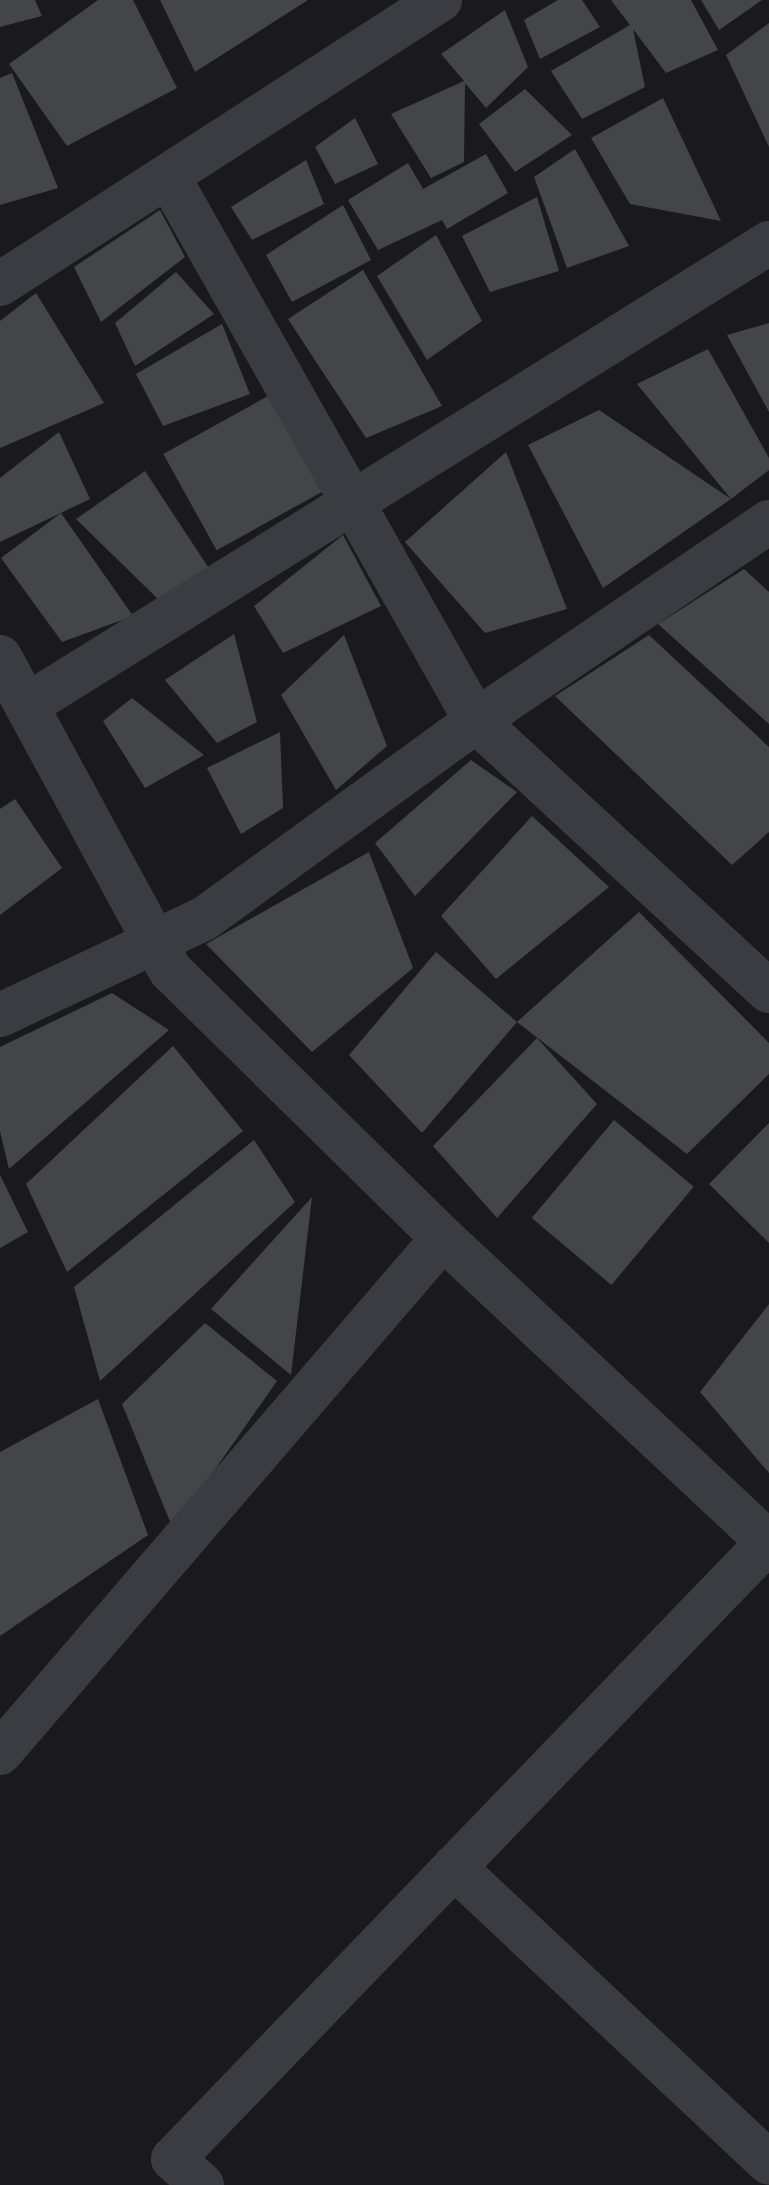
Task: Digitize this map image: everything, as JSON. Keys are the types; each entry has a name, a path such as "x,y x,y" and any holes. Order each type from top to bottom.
{"street":[{"path":"0,284 440,0"},
{"path":"168,176 476,721 769,991"},
{"path":"29,704 769,243"},
{"path":"0,1015 205,918 476,721 764,533"},
{"path":"0,657 29,704 170,970 443,1238 769,1542 173,2159 202,2185"},
{"path":"1,1746 443,1238"},
{"path":"454,1867 769,2163"}],"building":[{"path":"0,0 35,0 42,16 0,27"},
{"path":"98,0 133,0 177,88 67,146 9,64"},
{"path":"160,0 308,0 195,72"},
{"path":"558,0 582,0 600,27 540,59 524,20"},
{"path":"611,0 691,0 718,50 666,73 633,29 645,87 582,119 551,71 630,25"},
{"path":"701,0 762,0 719,30"},
{"path":"505,10 528,67 486,108 465,83 464,162 431,178 391,114 464,81 441,54"},
{"path":"769,23 769,147 726,55"},
{"path":"12,73 58,188 0,205 0,78"},
{"path":"525,89 572,135 515,172 479,124"},
{"path":"663,98 721,221 630,204 591,138"},
{"path":"355,118 378,164 335,184 315,147"},
{"path":"575,149 629,246 567,268 534,177"},
{"path":"486,154 508,193 447,229 442,220 378,250 348,200 408,163 423,189"},
{"path":"306,160 324,204 252,240 231,207"},
{"path":"537,197 559,271 490,292 462,236"},
{"path":"343,205 371,260 292,302 266,255"},
{"path":"160,210 185,257 101,322 74,267"},
{"path":"436,235 482,321 427,360 377,276"},
{"path":"363,270 442,406 366,438 288,319"},
{"path":"176,272 214,314 135,366 115,323"},
{"path":"36,293 104,403 0,448 0,321"},
{"path":"769,323 769,412 727,335"},
{"path":"222,324 250,394 163,426 136,374"},
{"path":"708,349 769,458 769,470 731,499 637,384"},
{"path":"277,391 330,487 217,550 163,454"},
{"path":"599,410 731,499 603,588 528,445"},
{"path":"59,432 90,499 0,542 0,478"},
{"path":"506,452 567,609 485,633 405,542"},
{"path":"145,471 212,573 163,604 76,519"},
{"path":"61,513 133,616 62,642 1,558"},
{"path":"343,535 381,606 283,653 254,606"},
{"path":"744,569 769,592 769,724 658,624"},
{"path":"234,634 257,722 217,743 165,680"},
{"path":"344,635 387,746 336,790 281,695"},
{"path":"649,635 769,747 769,832 732,865 555,696"},
{"path":"132,698 204,755 145,788 103,721"},
{"path":"280,732 283,808 241,834 207,768"},
{"path":"471,760 517,792 415,896 375,843"},
{"path":"15,799 62,868 0,915 0,809"},
{"path":"532,816 609,887 496,979 441,916"},
{"path":"369,852 413,968 312,1052 206,944"},
{"path":"639,912 769,1043 769,1074 687,1154 517,1022"},
{"path":"436,952 517,1022 422,1133 349,1055"},
{"path":"112,993 169,1030 9,1169 0,1131 0,1047"},
{"path":"537,1038 597,1104 497,1218 433,1146"},
{"path":"173,1046 243,1131 67,1272 26,1184"},
{"path":"614,1120 694,1187 611,1285 532,1218"},
{"path":"769,1123 769,1243 709,1184"},
{"path":"254,1140 295,1202 100,1381 74,1287"},
{"path":"0,1175 28,1232 0,1248"},
{"path":"312,1197 291,1375 211,1309"},
{"path":"769,1304 769,1473 700,1392"},
{"path":"205,1323 277,1381 173,1529 122,1404"},
{"path":"98,1399 148,1535 0,1636 0,1452"}]}
